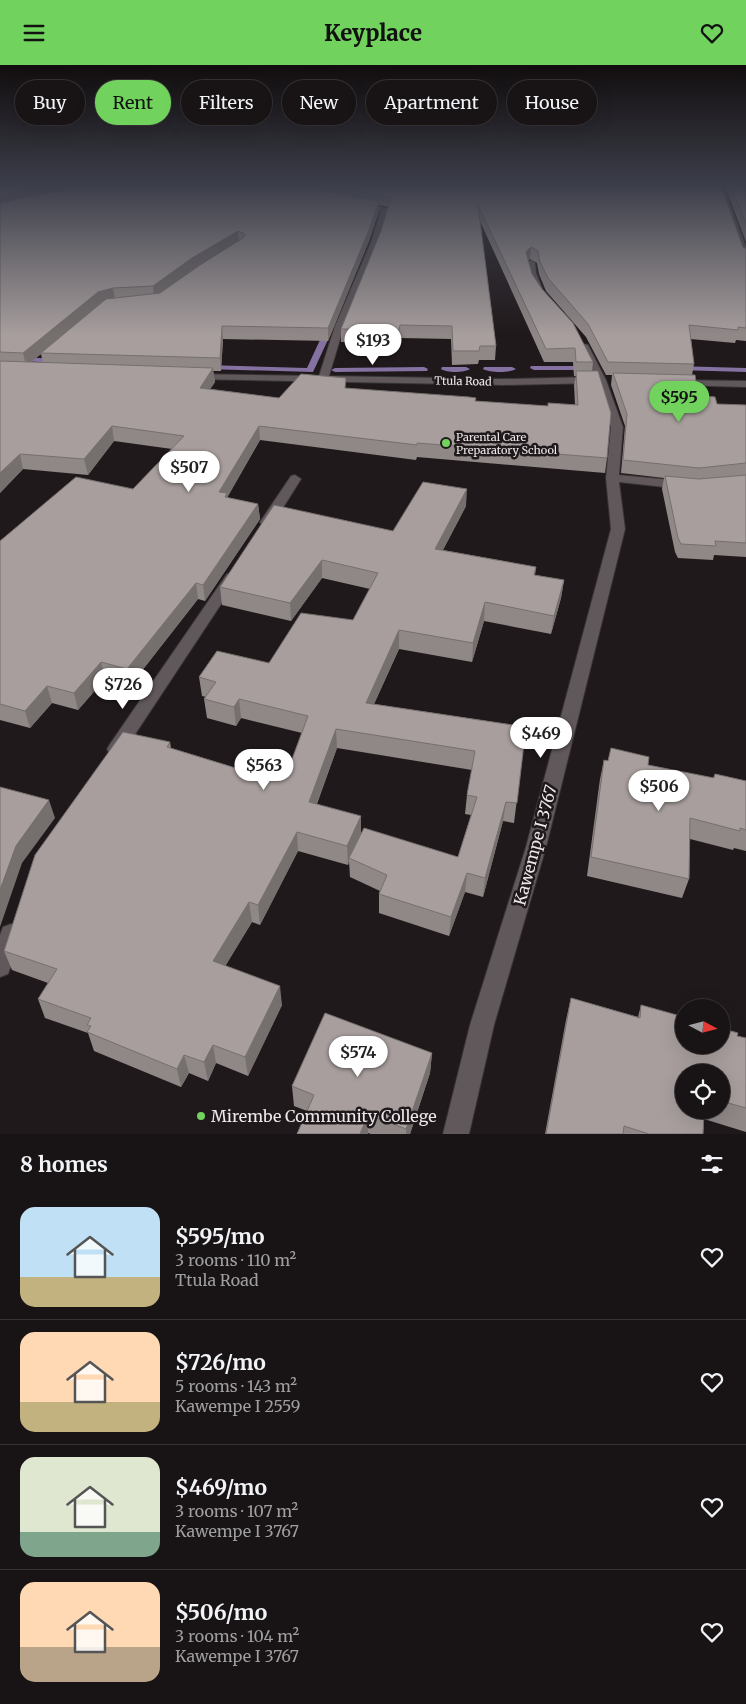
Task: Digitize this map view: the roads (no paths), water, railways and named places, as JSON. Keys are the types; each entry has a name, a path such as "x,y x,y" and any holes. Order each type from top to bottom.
{"street":[{"path":"323,379 337,328 351,302 366,259 377,236"},
{"path":"738,236 746,258"},
{"path":"531,263 536,287 547,303"},
{"name":"Kawempe I 3767","path":"456,1134 482,1025 536,847 618,529 612,478 617,427 605,380 578,336"},
{"name":"Ttula Road","path":"184,376 503,382 605,380"},
{"path":"664,383 746,384"},
{"path":"612,478 696,487"},
{"path":"259,535 295,479"},
{"path":"104,766 244,560"},
{"path":"0,967 16,921"}],"waterway":[{"path":"206,367 310,370 329,329"},
{"path":"0,358 58,361"},
{"path":"534,368 574,368"},
{"path":"678,368 746,370"},
{"path":"335,370 424,369"},
{"path":"445,369 466,369"},
{"path":"487,369 512,369"}],"place":[{"name":"Parental Care Preparatory School","path":"446,443"},
{"name":"Mirembe Community College","path":"201,1116"}]}
